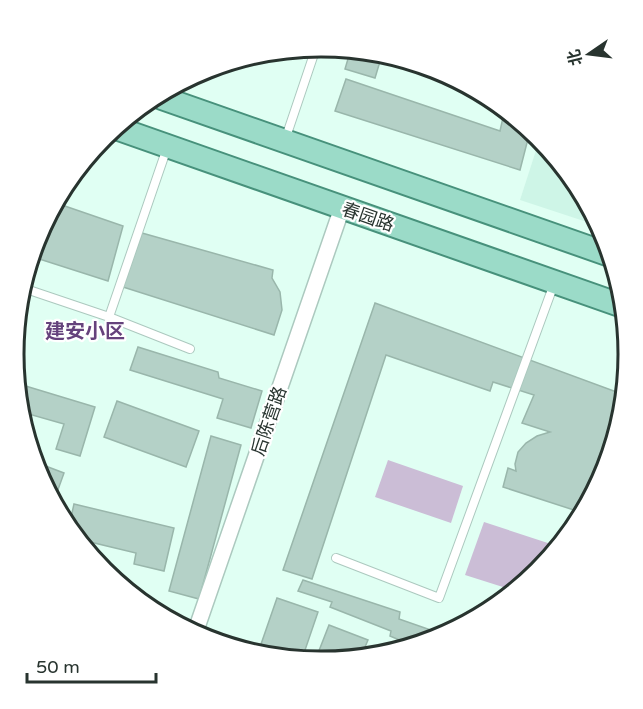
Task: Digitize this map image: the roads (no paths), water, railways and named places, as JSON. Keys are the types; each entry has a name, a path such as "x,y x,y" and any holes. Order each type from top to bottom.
{"main road":[{"path":"168,100 284,141 597,243"},
{"name":"春园路","path":"125,131 614,303"}],"street":[{"name":"后陈营路","path":"198,625 342,208"}],"lane":[{"path":"284,141 313,57"},
{"path":"108,317 167,146"},
{"path":"336,558 439,598 554,282"},
{"path":"31,291 108,317 190,349"}],"district":[{"name":"建安小区","path":"85,332"}]}
